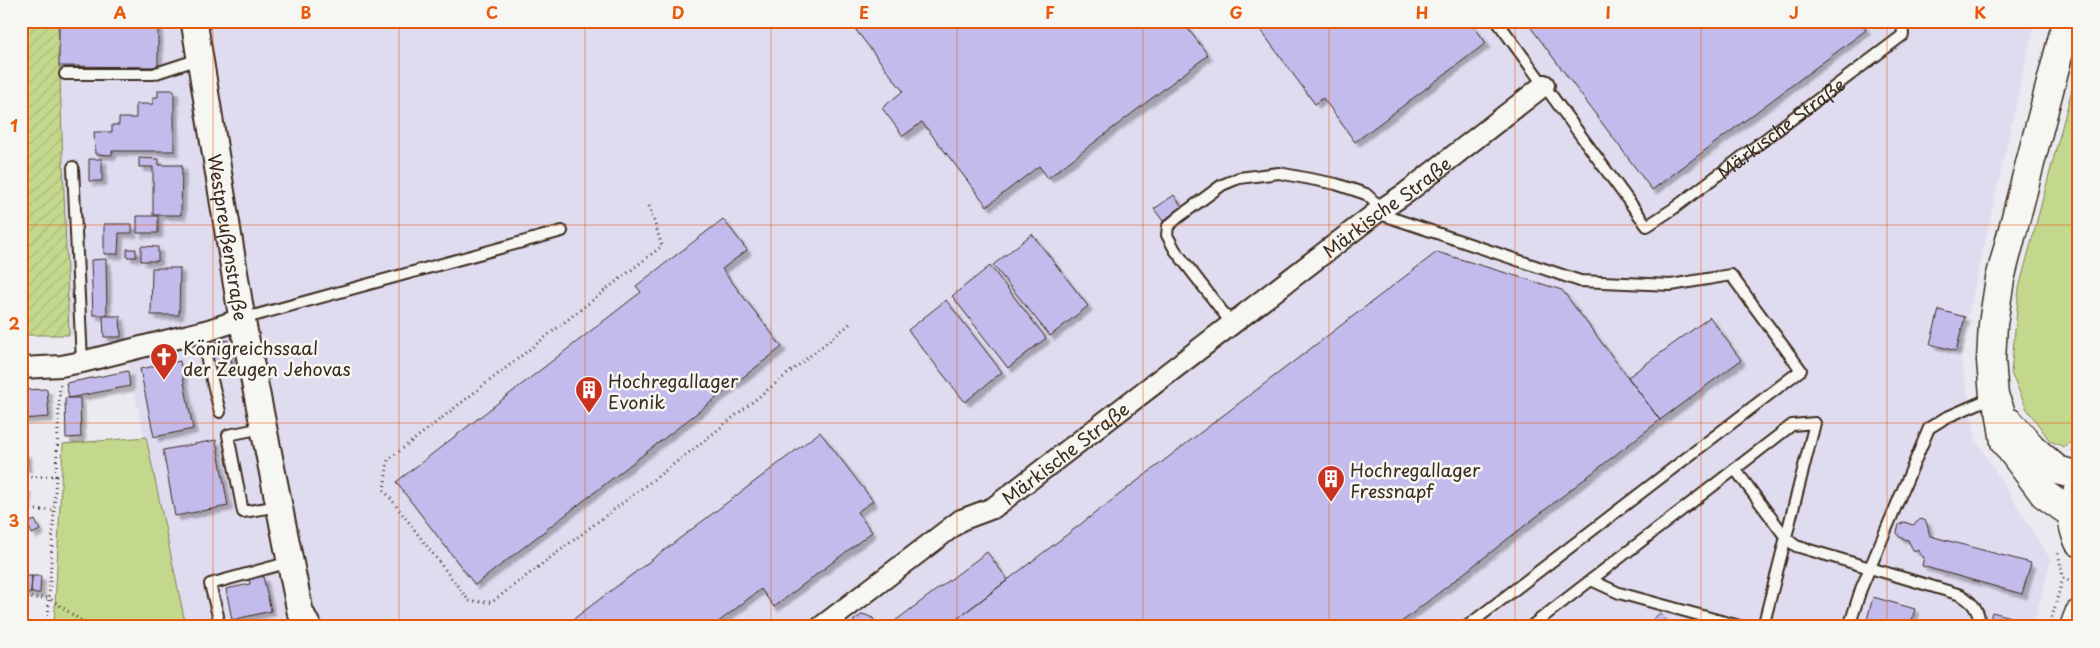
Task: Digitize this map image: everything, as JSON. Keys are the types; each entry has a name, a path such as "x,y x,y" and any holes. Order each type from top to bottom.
{"main road":[{"path":"2067,21 2000,279 1993,324 1991,360 2005,442 2044,494 2075,501 2073,524 2068,545"},
{"path":"1997,403 2032,448 2057,470 2079,476"},
{"path":"2074,627 2079,614"}],"street":[{"name":"Westpreußenstraße","path":"194,21 242,319 300,611 308,627"},
{"name":"Märkische Straße","path":"821,627 961,520 993,508 1379,211 1406,193 1544,85"},
{"path":"21,368 61,366 82,362 200,332 242,319"}],"lane":[{"path":"1497,21 1544,85"},
{"name":"Märkische Straße","path":"1544,85 1647,226 1902,35 1902,21"},
{"path":"65,74 153,74 200,58"},
{"path":"73,167 82,362"},
{"path":"1232,324 1175,250 1167,235 1168,226 1222,185 1239,178 1279,173 1336,184 1366,194 1379,211 1580,281 1671,285 1731,275 1801,370 1466,627"},
{"path":"242,319 562,231"},
{"path":"200,332 220,412"},
{"path":"1849,627 1870,568 1929,428 1944,418 1997,403"},
{"path":"1530,627 1792,424 1816,423 1763,627"},
{"path":"264,427 228,435 243,512 280,506"},
{"path":"1736,469 1787,539 1796,546 1961,595 1973,603 1979,612 1980,627"},
{"path":"218,616 210,584 291,562"},
{"path":"1591,580 1618,593 1743,627"}],"path":[{"path":"649,206 662,246 388,460 384,490 469,601 492,602 695,448 850,324"},
{"path":"48,627 61,366"},
{"path":"21,476 56,476"},
{"path":"21,510 54,510"},
{"path":"2049,627 2062,578 2060,557 2068,545"},
{"path":"2062,578 2079,586"},
{"path":"21,598 49,598 90,627"}],"shaded area":[{"path":"58,21 2035,21 1960,353 1976,440 2051,560 2033,627 186,627 123,341 87,349 83,335 69,335"}],"green space":[{"path":"21,21 58,21 69,335 21,335"},
{"path":"2079,63 2079,438 2064,447 2050,441 2027,409 2011,373 2019,288"},
{"path":"146,437 186,627 54,627 63,444"}],"building":[{"path":"59,21 158,21 158,67 59,66"},
{"path":"849,21 1182,21 1208,55 1048,178 1039,166 987,206 922,122 903,136 882,108 903,91"},
{"path":"1254,21 1470,21 1486,43 1355,142 1323,98 1315,104"},
{"path":"1526,21 1860,21 1866,30 1652,190"},
{"path":"158,90 174,90 174,151 112,151 112,155 95,154 94,132 112,132 112,125 119,125 119,118 136,118 136,104 153,104 153,97 158,97"},
{"path":"139,158 159,159 159,165 182,165 181,215 153,215 153,167 139,167"},
{"path":"89,159 102,159 102,181 89,181"},
{"path":"1174,195 1182,207 1163,221 1154,209"},
{"path":"137,216 158,216 158,233 137,233"},
{"name":"Hochregallager Evonik","path":"723,219 747,250 722,269 782,347 475,585 396,482 641,292 636,286"},
{"path":"104,224 132,224 132,233 119,233 118,254 104,254"},
{"path":"1032,234 1088,306 1050,336 993,265"},
{"path":"141,246 158,247 158,261 141,261"},
{"path":"127,249 136,249 136,257 127,257"},
{"name":"Hochregallager Fressnapf","path":"1437,252 1562,290 1660,420 1395,627 946,627"},
{"path":"106,259 107,315 93,315 91,260"},
{"path":"990,266 1046,338 1008,368 952,296"},
{"path":"152,268 180,268 179,315 151,315"},
{"path":"946,300 1002,372 965,402 908,330"},
{"path":"1939,310 1965,317 1956,351 1930,344"},
{"path":"103,316 120,316 121,337 104,337"},
{"path":"1710,317 1741,360 1660,420 1628,377"},
{"path":"228,340 232,365 215,368 211,343"},
{"path":"180,361 193,429 154,437 140,369"},
{"path":"128,371 130,386 69,398 66,383"},
{"path":"47,389 49,417 22,419 21,390"},
{"path":"65,398 80,398 81,437 66,438"},
{"path":"820,432 873,501 857,512 872,532 774,607 761,589 712,627 563,627"},
{"path":"216,440 228,506 175,516 163,450"},
{"path":"21,453 27,453 27,467 21,467"},
{"path":"21,489 27,489 26,504 21,504"},
{"path":"1921,519 1926,521 1930,536 2031,563 2022,594 1922,566 1924,557 1920,555 1919,551 1913,550 1908,540 1899,537 1897,532 1899,525 1904,522 1913,525"},
{"path":"35,520 40,530 32,534 27,523"},
{"path":"987,552 1008,580 946,627 887,627"},
{"path":"21,576 32,576 31,593 21,593"},
{"path":"32,576 41,576 40,593 31,593"},
{"path":"263,576 271,611 232,620 226,589 250,584 249,579"},
{"path":"1873,597 1915,609 1910,627 1865,627"},
{"path":"1992,612 2018,619 2016,627 1988,627"},
{"path":"1660,613 1671,627 1644,627"},
{"path":"863,614 873,618 876,627 852,627 854,620"}],"place":[{"name":"Königreichssaal der Zeugen Jehovas","path":"164,381"},
{"name":"Hochregallager Evonik","path":"589,414"},
{"name":"Hochregallager Fressnapf","path":"1331,503"}]}
